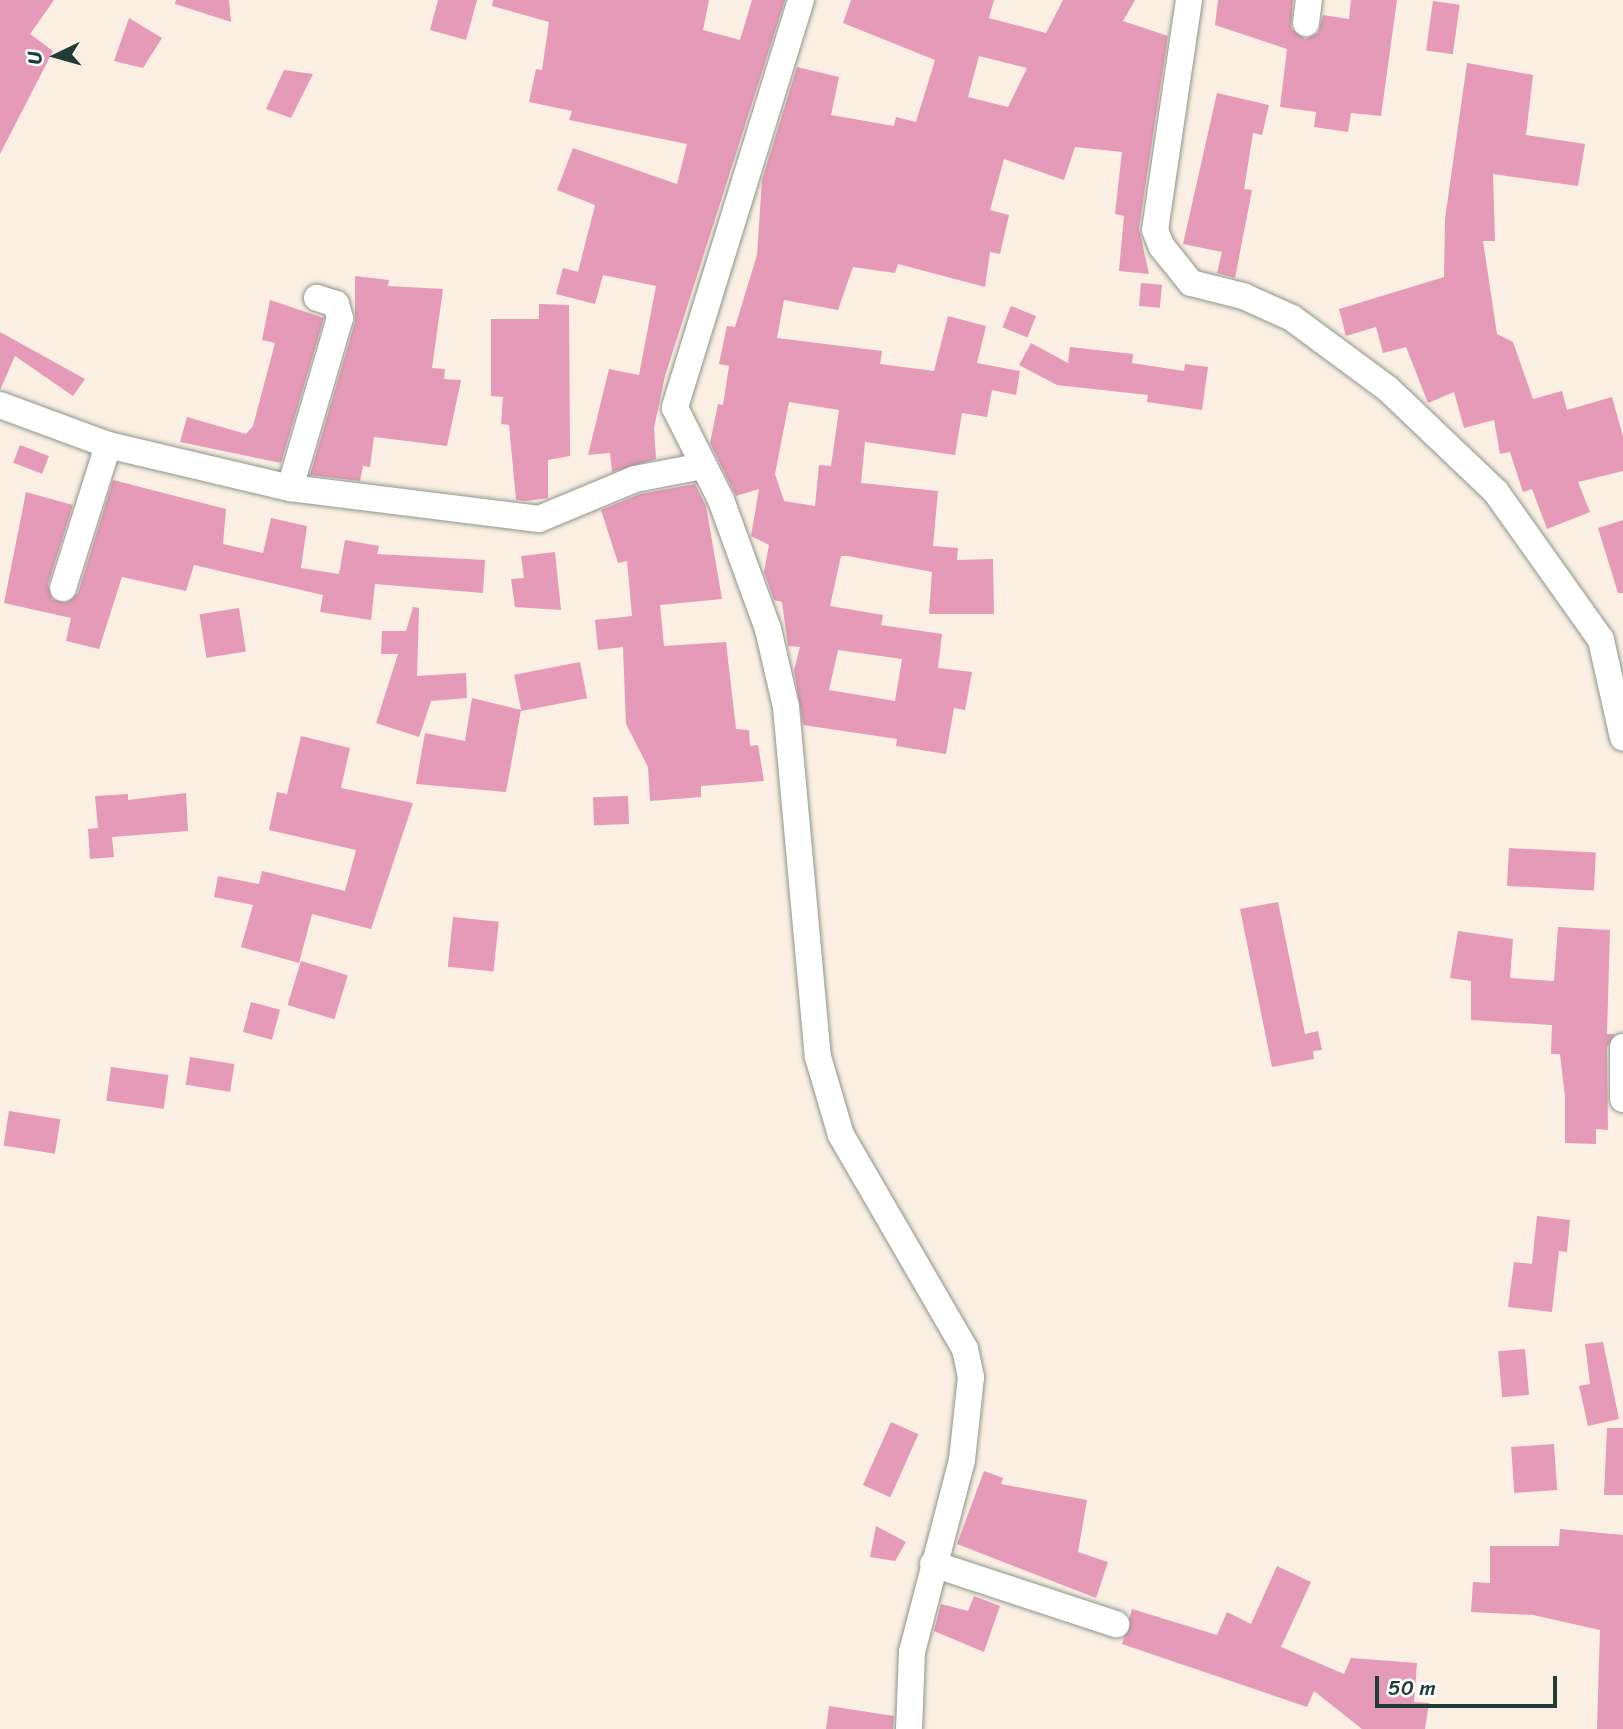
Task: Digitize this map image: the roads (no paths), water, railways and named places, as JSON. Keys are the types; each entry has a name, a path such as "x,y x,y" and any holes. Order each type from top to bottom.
{"street":[{"path":"801,0 675,408 703,466 768,629 786,707 818,1057 841,1136 953,1328 969,1368 962,1460 912,1652 909,1729"},
{"path":"1189,0 1155,230 1162,247 1191,283 1243,296 1292,318 1388,389 1496,492 1601,640 1623,738"},
{"path":"290,488 340,318 336,304 317,298"},
{"path":"0,405 108,445 290,488 539,519 635,479 703,466"},
{"path":"62,588 108,445"},
{"path":"1623,1047 1623,1099"},
{"path":"933,1564 1116,1624"}]}
